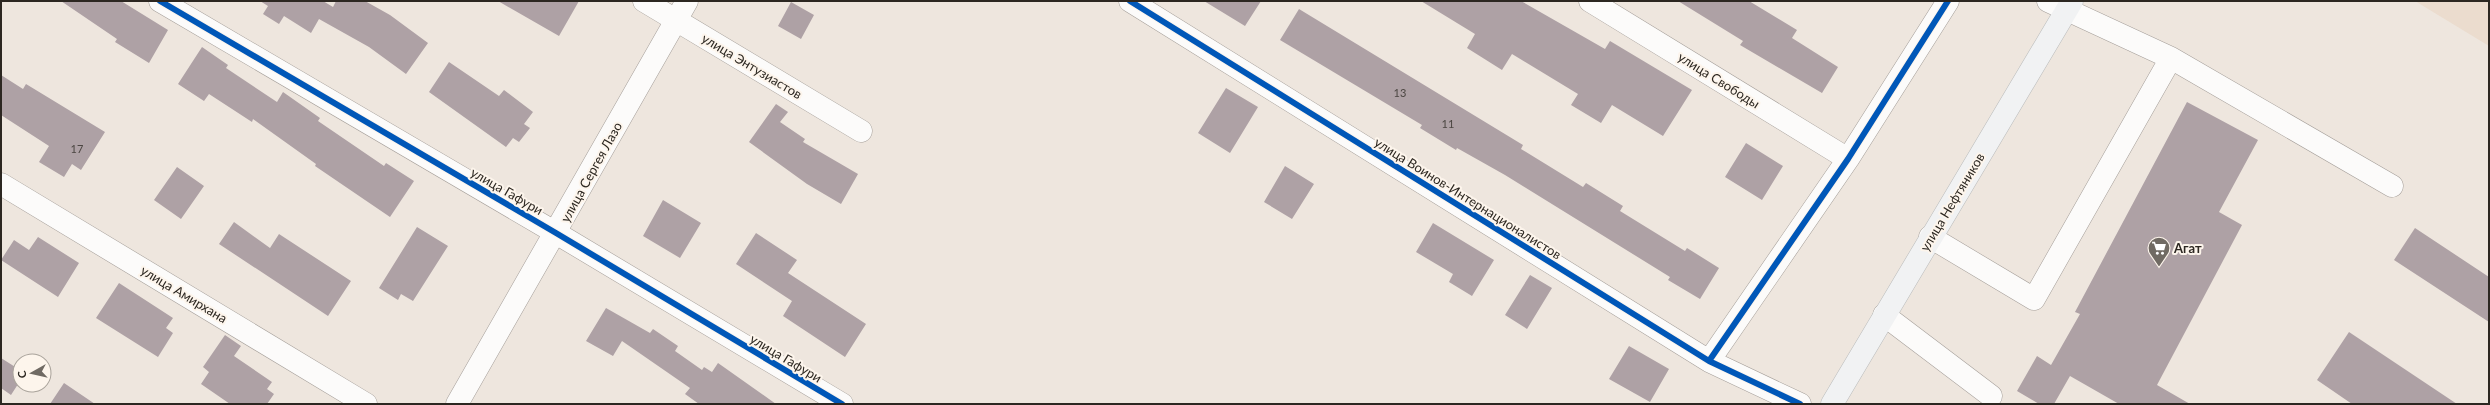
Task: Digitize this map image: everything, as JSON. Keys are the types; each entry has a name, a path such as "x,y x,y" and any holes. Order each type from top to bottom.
{"main road":[{"name":"улица Нефтяников","path":"1832,404 1930,237 2062,4"}],"street":[{"name":"улица Гафури","path":"160,1 556,233 842,404"},
{"name":"улица Энтузиастов","path":"644,1 675,21 861,131"},
{"name":"улица Сергея Лазо","path":"457,404 556,233 675,21 688,1"},
{"name":"улица Свободы","path":"1590,1 1848,159"},
{"path":"1709,361 1848,159 1948,1"},
{"name":"улица Воинов-Интернационалистов","path":"1142,4 1709,361 1800,404"},
{"path":"2062,4 2171,58 2392,186"},
{"path":"1930,237 2034,299 2171,58"},
{"name":"улица Амирхана","path":"1,184 366,404"},
{"path":"1884,315 1991,396"}],"shaded area":[{"path":"2415,1 2489,1 2489,46"}],"building":[{"path":"61,1 121,1 168,30 149,63 115,42 117,39"},
{"path":"260,1 323,1 333,7 336,1 365,1 390,15 428,43 406,74 369,47 319,19 311,33 284,16 279,24 263,14 268,6"},
{"path":"498,1 579,1 559,36"},
{"path":"1204,1 1261,1 1245,26"},
{"path":"1421,1 1521,1 1605,49 1610,41 1692,90 1663,136 1612,105 1601,123 1571,105 1578,94 1512,54 1502,70 1467,48 1475,34"},
{"path":"1678,1 1749,1 1797,30 1792,38 1838,67 1822,93 1740,45 1743,41"},
{"path":"791,2 814,15 801,39 778,26"},
{"path":"1299,9 1523,145 1521,149 1583,187 1586,183 1623,206 1620,211 1685,251 1687,248 1719,268 1700,299 1668,280 1670,277 1505,175 1457,148 1456,150 1420,128 1422,125 1280,40"},
{"path":"202,47 228,65 226,68 277,102 283,92 320,118 318,121 384,166 386,163 414,181 390,217 315,166 316,164 253,119 252,122 209,94 204,101 178,84"},
{"path":"449,62 499,96 504,90 533,112 524,124 530,128 519,142 513,138 506,147 429,92"},
{"path":"1,75 23,89 26,84 105,132 81,170 72,164 64,177 39,162 49,146 1,115"},
{"path":"1226,88 1258,107 1230,153 1198,133"},
{"name":"Агат","path":"2187,102 2258,140 2219,212 2242,225 2157,385 2190,404 2119,404 2070,376 2054,404 2039,404 2017,391 2037,356 2051,365 2080,314 2075,312"},
{"path":"776,104 788,112 780,122 805,139 803,142 858,174 841,204 807,184 749,142"},
{"path":"1746,143 1783,166 1762,200 1725,177"},
{"path":"1285,166 1314,184 1292,219 1264,202"},
{"path":"177,167 204,186 181,219 154,200"},
{"path":"663,200 701,223 680,258 643,236"},
{"path":"234,222 270,248 279,234 351,281 328,316 219,244"},
{"path":"1433,223 1494,260 1472,296 1449,282 1453,274 1416,252"},
{"path":"417,227 448,246 413,301 401,294 398,300 379,288"},
{"path":"2415,228 2489,277 2489,322 2394,260"},
{"path":"756,233 797,260 788,273 866,324 845,357 783,316 792,301 736,264"},
{"path":"38,237 79,263 58,297 1,260 14,240 29,250"},
{"path":"1530,275 1552,288 1527,329 1505,315"},
{"path":"119,283 173,318 166,328 173,333 158,357 96,318"},
{"path":"606,308 650,333 653,329 678,346 675,351 702,370 704,367 712,372 718,363 776,404 699,404 685,394 690,388 622,341 613,356 586,341"},
{"path":"2349,332 2457,404 2352,404 2317,380"},
{"path":"225,335 241,346 234,356 272,382 267,389 274,394 267,404 230,404 201,384 209,372 203,367"},
{"path":"1629,346 1669,369 1650,402 1609,379"},
{"path":"1,358 12,365 12,393 11,395 1,388"},
{"path":"64,383 95,404 50,404"}],"cycle path":[{"path":"160,1 556,233 842,404"},
{"path":"1130,1 1709,361 1800,404"},
{"path":"1709,361 1848,159 1948,1"}],"place":[{"name":"Агат","path":"2159,268"}]}
